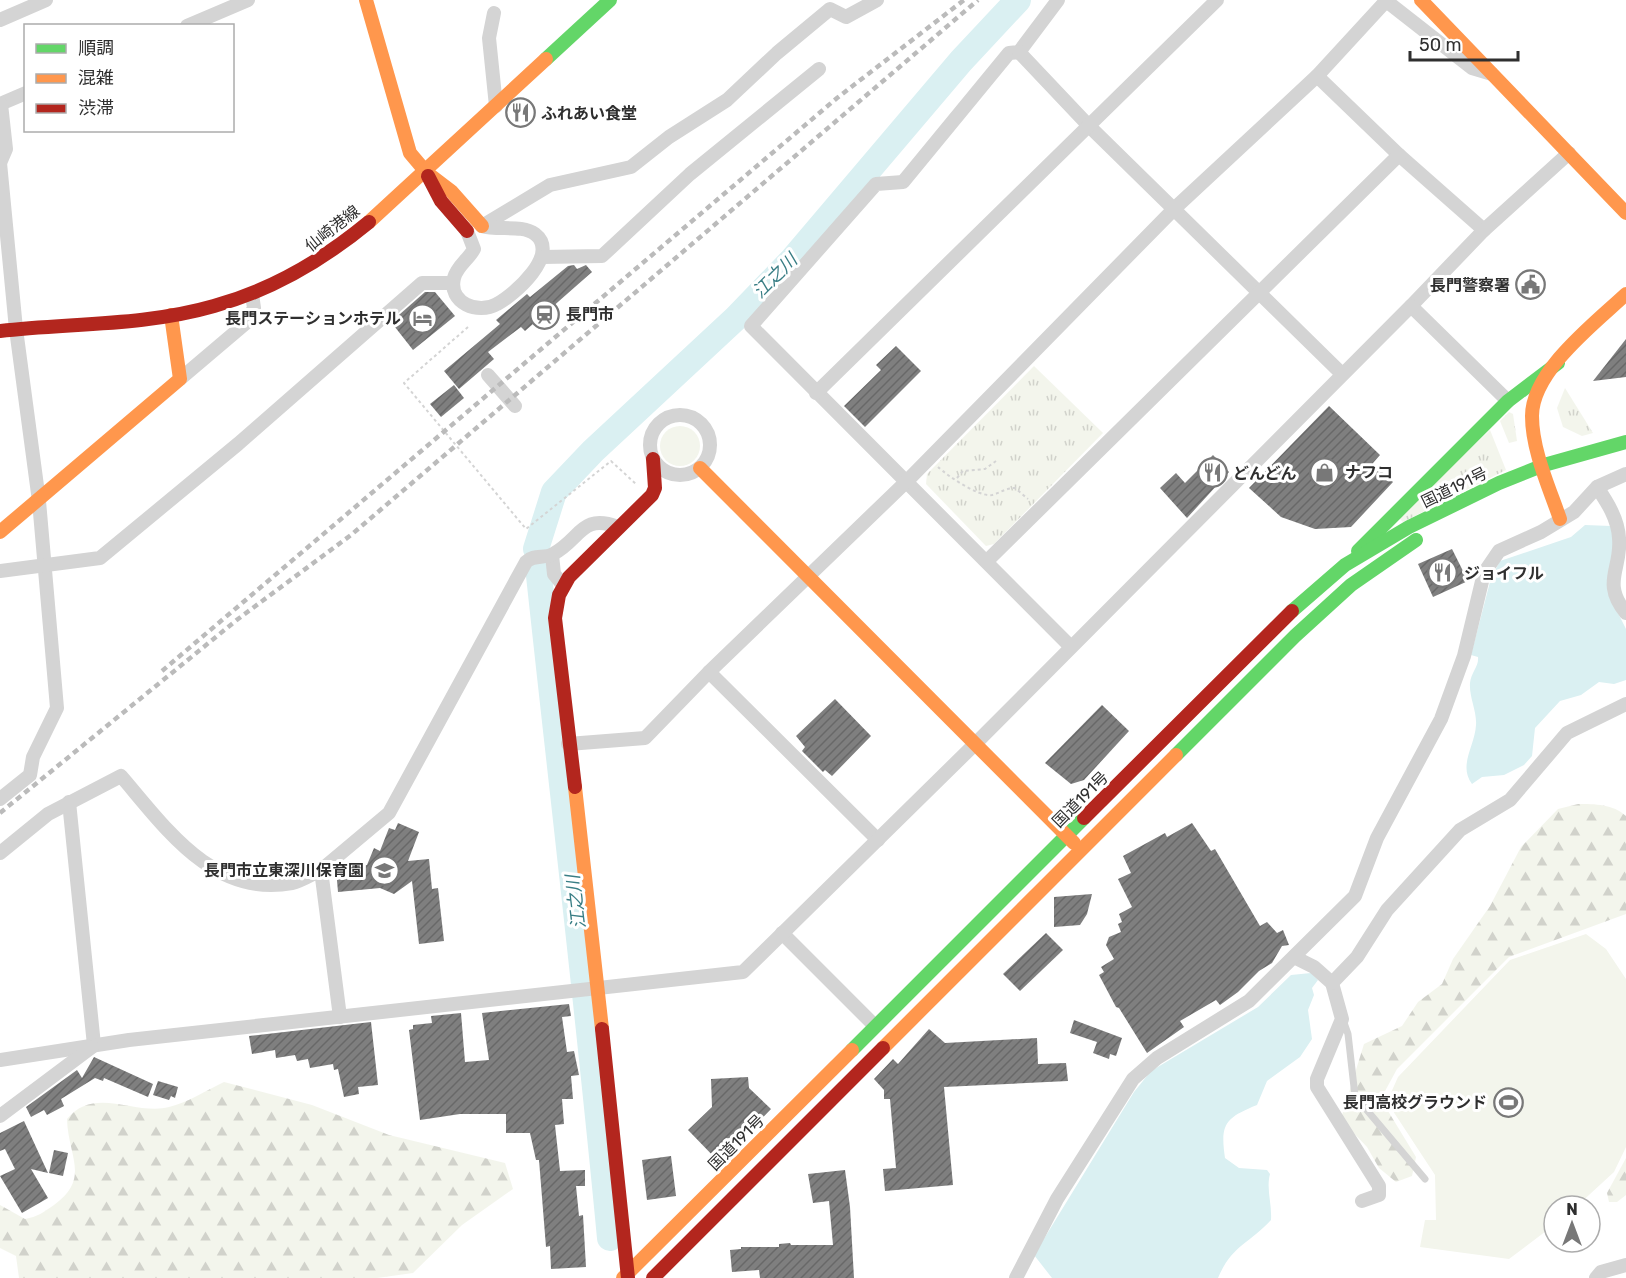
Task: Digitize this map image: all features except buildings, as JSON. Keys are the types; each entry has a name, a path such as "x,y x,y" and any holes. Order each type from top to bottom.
{"main road":[{"path":"366,0 410,153 426,172 451,191 482,226"},
{"name":"仙崎港線","path":"0,331 171,315 213,306 252,294 286,279 332,252 426,172 610,0"},
{"path":"1421,0 1626,213"},
{"path":"426,172 441,201 467,231"},
{"path":"1560,519 1532,414 1541,385 1558,363 1626,294"},
{"path":"0,532 180,379 171,315"},
{"path":"1345,565 1508,401 1558,363"},
{"name":"国道191号","path":"626,1277 1283,619 1345,565 1377,544 1445,509 1626,442"},
{"name":"国道191号","path":"1526,488 1546,472 1626,455"},
{"path":"626,1277 598,988 555,618 563,585 652,495 655,488 653,459"},
{"path":"700,468 1081,851"},
{"name":"国道191号","path":"653,1278 1295,636 1351,585 1414,541 1494,502"}],"street":[{"path":"0,20 46,0"},
{"path":"192,24 248,0"},
{"path":"482,226 550,185 631,167 669,137 727,100 777,53 830,9 846,17 877,0"},
{"path":"1058,0 1019,52 1009,53 903,182 876,184 751,326 1071,647"},
{"path":"816,393 1217,0"},
{"path":"568,744 645,738 709,672 930,458 1175,208 1317,76 1386,0 1472,68 1494,75"},
{"path":"494,13 489,38 496,106"},
{"path":"1019,52 1089,126 1341,373"},
{"path":"542,257 602,256 690,174 819,69"},
{"path":"1317,76 1399,155 1484,230"},
{"path":"0,799 30,775 33,756 57,708 39,501 16,329 0,163 6,149 1,104 24,94"},
{"path":"0,1059 340,1017 743,972 976,743 1484,230 1569,153"},
{"path":"987,561 1399,155"},
{"path":"467,231 474,249 457,270 453,283 460,302 473,308 486,308 497,304 538,268 542,257 540,240 530,231 492,229 482,226"},
{"path":"0,571 45,567 100,558 238,444 422,283 453,283"},
{"path":"180,379 246,323 254,308 252,294"},
{"path":"1411,306 1508,401"},
{"path":"488,375 515,406"},
{"path":"683,416 698,422 708,436 709,453 700,468 693,472 676,475 661,468 653,459 650,446 654,430 666,419 683,416"},
{"path":"1016,1278 1057,1199 1133,1079 1157,1058 1249,1001 1355,896 1377,838 1441,719 1464,656 1484,573 1490,561 1499,550 1541,532 1574,512 1597,487 1626,474"},
{"path":"1597,487 1607,501 1618,529 1619,550 1613,575 1613,589 1626,613"},
{"path":"0,853 48,814 121,776 177,842 222,874 247,884 265,885 293,883 321,870 389,813 526,562 532,557 552,555 593,522 604,522 618,527"},
{"path":"552,555 554,574 563,585"},
{"path":"709,672 878,840"},
{"path":"1332,983 1357,957 1387,910 1460,830 1510,800 1567,733 1626,704"},
{"path":"69,802 94,1046"},
{"path":"321,870 340,1017"},
{"path":"782,933 875,1026"},
{"path":"1294,957 1314,967 1332,983 1342,1019 1317,1079 1317,1087 1379,1186 1379,1195 1362,1201"},
{"path":"0,1116 94,1046"},
{"path":"1596,1278 1601,1272 1626,1265"}],"lane":[{"path":"1342,1019 1348,1034 1355,1096 1425,1179"}],"path":[{"path":"468,327 404,383 526,529 611,461 637,486"},
{"path":"930,458 947,475 957,478 980,495 993,495 1015,488 1039,510"},
{"path":"957,478 963,471 985,468 996,461"}],"green space":[{"path":"1034,366 1103,433 994,544 986,546 926,484 927,474"},
{"path":"1565,388 1593,433 1582,436 1563,427 1557,408"},
{"path":"1509,412 1513,414 1517,441 1509,443 1500,421"},
{"path":"680,426 694,432 700,446 694,460 680,466 666,460 660,446 666,432"},
{"path":"1490,430 1506,470 1403,522 1398,517"},
{"path":"1578,804 1610,807 1626,816 1626,914 1509,957 1397,1069 1384,1093 1388,1111 1416,1157 1412,1176 1396,1182 1379,1168 1367,1147 1346,1125 1342,1115 1364,1044 1402,1026 1418,1002 1442,984 1453,959 1490,906 1521,847 1558,809"},
{"name":"長門高校グラウンド","path":"1586,934 1606,949 1626,979 1626,1147 1614,1172 1590,1194 1542,1194 1542,1234 1509,1259 1420,1247 1425,1220 1436,1220 1435,1175 1391,1108 1390,1095 1398,1077 1510,960"},
{"path":"224,1082 312,1105 389,1135 505,1163 513,1189 462,1225 413,1273 377,1278 19,1278 16,1256 0,1248 0,1205 25,1219 44,1212 65,1195 72,1186 75,1176 67,1119 78,1109 90,1104 116,1104 156,1109 169,1107"},
{"path":"1626,1158 1626,1195 1617,1202 1609,1202 1607,1193"}],"shaded area":[{"path":"1585,525 1611,526 1615,539 1616,609 1626,629 1626,680 1614,684 1599,682 1581,695 1560,701 1535,728 1532,756 1524,765 1504,775 1482,777 1472,784 1468,777 1467,763 1476,720 1470,683 1478,657 1471,655 1491,578 1500,561 1571,537"},
{"path":"1311,973 1318,980 1312,988 1314,995 1308,1010 1312,1039 1300,1057 1267,1081 1257,1105 1231,1119 1224,1130 1225,1158 1239,1168 1267,1170 1270,1174 1271,1220 1235,1251 1218,1278 1052,1278 1034,1255 1134,1092 1151,1071 1258,1007 1291,975"}],"waterway":[{"name":"江之川","path":"536,549 554,492 593,451 736,318 793,259 961,61 1018,0"},
{"name":"江之川","path":"538,566 610,1238"}],"railway":[{"path":"162,671 837,98 964,0"},
{"path":"0,813 238,619 351,535 978,0"}],"traffic: fast":[{"path":"546,59 610,0"},
{"path":"1358,551 1508,401 1558,363"},
{"path":"1292,611 1345,565 1409,527 1499,483 1544,465 1626,442"},
{"path":"1176,755 1295,636 1351,585 1416,540"},
{"path":"852,1050 1084,818"}],"traffic: slow":[{"path":"366,0 410,153 426,172 451,191 482,226"},
{"path":"1421,0 1626,213"},
{"path":"369,222 546,59"},
{"path":"1560,519 1535,442 1532,416 1535,399 1542,382 1567,349 1626,294"},
{"path":"0,532 180,379 171,315"},
{"path":"700,468 1074,843"},
{"path":"883,1048 1176,755"},
{"path":"575,787 602,1029"},
{"path":"623,1278 852,1050"}],"traffic: jam":[{"path":"428,176 441,201 467,231"},
{"path":"0,331 134,321 214,306 256,291 296,272 334,249 369,222"},
{"path":"575,787 555,618 559,595 569,577 652,495 655,488 653,459"},
{"path":"1084,818 1292,611"},
{"path":"602,1029 628,1278"},
{"path":"653,1278 883,1048"}],"place":[{"name":"ふれあい食堂","path":"520,113"},
{"name":"長門警察署","path":"1531,285"},
{"name":"長門市","path":"545,314"},
{"name":"長門ステーションホテル","path":"422,318"},
{"name":"ナフコ","path":"1324,472"},
{"name":"どんどん","path":"1212,473"},
{"name":"ジョイフル","path":"1443,573"},
{"name":"長門市立東深川保育園","path":"385,870"},
{"name":"長門高校グラウンド","path":"1508,1102"}]}
